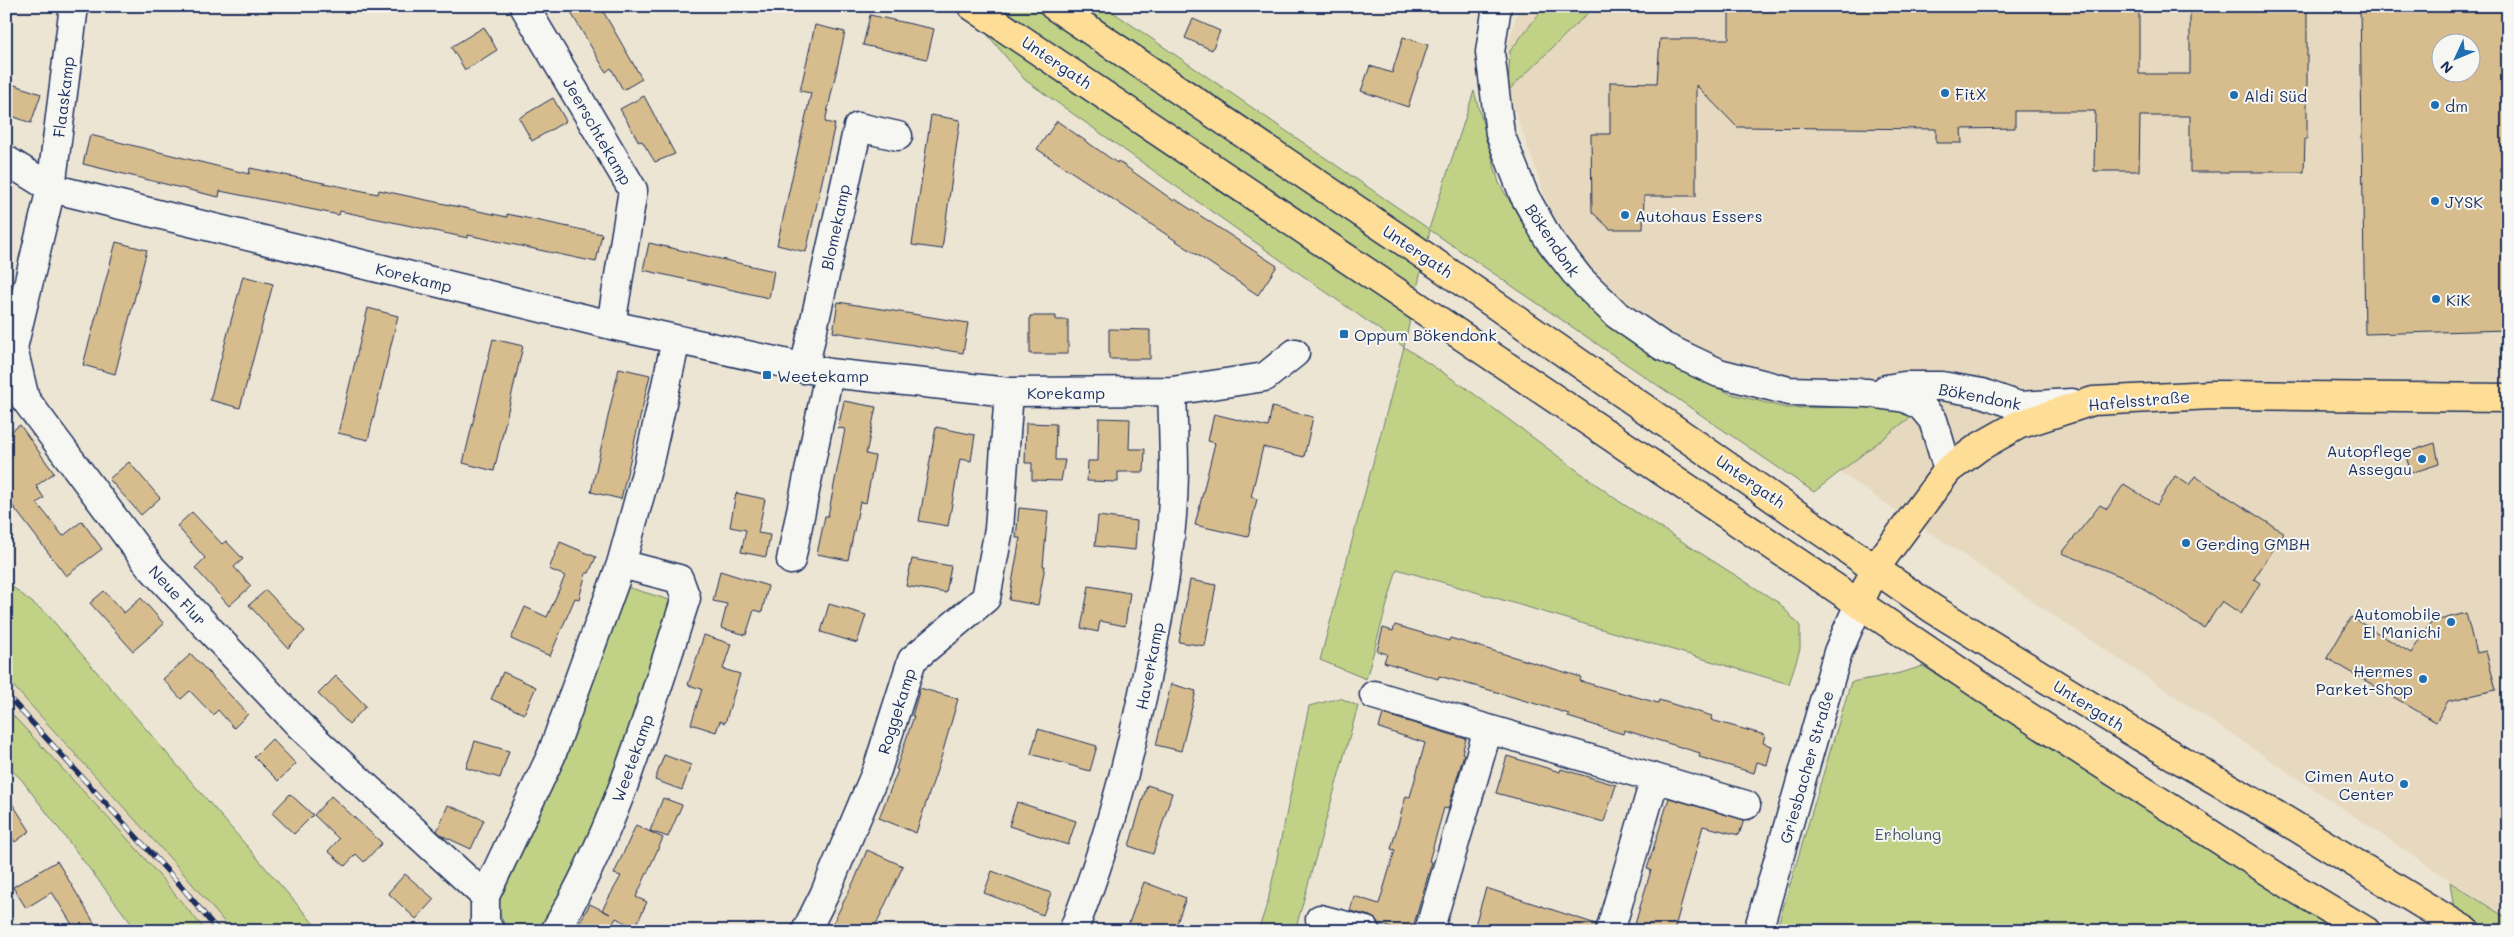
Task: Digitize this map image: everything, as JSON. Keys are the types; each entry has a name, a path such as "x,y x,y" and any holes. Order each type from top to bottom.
{"main road":[{"name":"Untergath","path":"972,6 1859,604 2234,850 2366,931"},
{"name":"Untergath","path":"1054,6 1412,247 1876,567 1933,609 2466,931"},
{"name":"Hafelsstraße","path":"1859,604 1876,567 1948,470 1979,447 2018,425 2093,402 2212,395 2508,398"}],"street":[{"name":"Flaaskamp","path":"51,188 74,6"},
{"name":"Jeerschtekamp","path":"524,6 633,190 611,325"},
{"name":"Bökendonk","path":"1497,6 1490,52 1500,134 1524,195 1548,238 1580,280 1616,314 1662,346 1719,373 1789,391 1868,393 1904,398 1921,406 1934,420 1948,470"},
{"name":"Blomekamp","path":"817,371 858,127 898,136"},
{"name":"Korekamp","path":"6,160 51,188 611,325 817,371 1009,392 1172,391 1265,377 1295,353"},
{"name":"Neue Flur","path":"51,188 13,348 25,399 149,565 300,726 485,896"},
{"path":"490,931 485,922 485,896 551,756 621,564 648,466 676,340"},
{"path":"791,560 817,371"},
{"name":"Bökendonk","path":"1868,393 1904,386 1942,386 1982,393 2019,406 2093,402"},
{"name":"Haverkamp","path":"1073,931 1132,750 1157,628 1168,555 1174,475 1172,391"},
{"name":"Roggekamp","path":"806,931 824,895 877,770 912,660 986,598 999,529 1009,392"},
{"name":"Weetekamp","path":"555,931 568,908 625,783 686,598 679,578 621,564"},
{"name":"Griesbacher Straße","path":"1758,931 1838,652 1859,604"},
{"path":"1374,694 1746,804"},
{"path":"1429,931 1488,729"},
{"path":"1610,931 1655,778"},
{"path":"1320,919 1366,931"}],"shaded area":[{"path":"1519,6 2508,6 2508,919 1800,446 1644,323 1560,239 1508,91 1504,59"},
{"path":"6,678 177,866 232,931 206,931 137,849 6,708"}],"green space":[{"path":"964,6 1104,6 1429,229 1474,91 1499,183 1544,259 1607,324 1678,370 1731,394 1786,408 1875,407 1904,410 1912,416 1814,492 1430,230 1404,347 1025,80"},
{"path":"1545,6 1595,6 1508,91 1510,51"},
{"path":"1404,347 1466,388 1620,502 1779,603 1800,626 1800,649 1789,684 1397,569 1366,679 1320,660"},
{"path":"6,582 47,614 320,931 232,931 177,866 6,678"},
{"path":"624,586 673,601 621,769 547,931 507,931 497,906 565,761"},
{"name":"Erholung","path":"1923,666 2341,931 1776,931 1851,682 1901,673"},
{"path":"1340,698 1358,706 1295,931 1258,931 1268,901 1309,706"},
{"path":"6,708 136,848 206,931 137,931 21,779 6,765"},
{"path":"2450,882 2508,919 2508,931 2457,931"}],"building":[{"path":"567,6 600,6 642,79 623,90 611,68 606,72"},
{"path":"1729,6 2139,6 2139,74 2190,74 2190,6 2304,6 2304,12 2307,12 2307,139 2305,139 2304,172 2190,172 2190,116 2140,116 2139,171 2094,171 2095,111 2015,111 2015,128 1961,129 1962,143 1936,143 1936,129 1737,127 1696,85 1696,196 1644,196 1643,229 1610,229 1592,212 1591,134 1610,134 1610,82 1657,83 1660,39 1729,39"},
{"path":"2360,6 2508,6 2508,330 2365,334"},
{"path":"870,15 934,29 927,59 863,45"},
{"path":"1193,19 1220,31 1212,50 1185,38"},
{"path":"815,25 845,32 825,122 835,124 806,252 777,245 811,93 800,91"},
{"path":"484,27 497,50 465,70 451,47"},
{"path":"1403,37 1428,45 1408,107 1361,91 1370,66 1392,73"},
{"path":"6,82 41,94 31,123 6,114"},
{"path":"644,96 675,154 655,162 642,141 639,142 620,109"},
{"path":"553,98 566,121 532,141 519,118"},
{"path":"931,115 960,120 942,249 912,245"},
{"path":"1057,121 1174,201 1175,199 1277,266 1258,295 1037,149"},
{"path":"90,135 249,174 250,168 378,194 379,190 507,217 507,214 602,234 596,262 340,211 339,215 220,191 219,197 83,164"},
{"path":"116,242 147,250 115,374 83,365"},
{"path":"649,243 774,271 769,298 643,270"},
{"path":"243,276 273,284 240,408 210,400"},
{"path":"838,302 968,323 963,353 833,332"},
{"path":"368,308 398,316 368,440 338,433"},
{"path":"1030,316 1056,316 1056,320 1068,320 1068,354 1030,354"},
{"path":"1109,329 1150,330 1150,359 1109,359"},
{"path":"493,339 523,346 494,471 463,463"},
{"path":"619,368 650,375 621,499 591,492"},
{"path":"844,401 876,407 866,454 875,456 866,503 860,502 848,560 817,554 825,516 828,516 845,429 838,428"},
{"path":"1272,407 1313,417 1304,457 1263,447 1251,497 1257,499 1248,537 1195,525 1215,443 1208,441 1214,414 1268,427"},
{"path":"1099,418 1130,419 1129,449 1145,449 1144,472 1118,472 1118,482 1087,481 1088,461 1098,461"},
{"path":"1026,423 1056,424 1055,460 1065,460 1061,481 1032,480 1032,463 1025,463"},
{"path":"20,425 54,473 36,486 44,498 37,503 63,536 82,521 102,549 66,576 6,497 6,435"},
{"path":"936,427 975,435 971,461 960,459 948,526 919,521"},
{"name":"Autopflege Assegau","path":"2435,443 2439,464 2411,473 2405,453"},
{"path":"129,462 160,498 141,515 109,479"},
{"path":"2175,476 2189,485 2195,476 2284,533 2254,579 2260,583 2241,614 2222,601 2204,628 2130,580 2062,553 2100,505 2107,509 2124,484 2157,505"},
{"path":"736,493 765,499 758,533 770,535 766,557 741,552 746,530 730,527"},
{"path":"1019,508 1048,511 1043,566 1045,566 1038,605 1009,600 1020,538 1016,538"},
{"path":"192,512 222,544 226,541 243,559 234,567 251,586 229,606 195,568 205,558 177,526"},
{"path":"1098,516 1137,521 1135,550 1095,546"},
{"path":"560,542 596,557 589,573 586,573 579,599 575,598 550,656 511,639 525,607 547,617 565,576 549,569"},
{"path":"912,559 951,566 946,593 906,586"},
{"path":"720,571 768,586 762,612 754,610 746,635 721,628 727,604 713,601"},
{"path":"1190,580 1216,585 1205,646 1179,642"},
{"path":"1089,586 1130,593 1125,626 1100,621 1098,632 1081,628"},
{"path":"266,590 305,631 288,648 249,605"},
{"path":"104,591 124,613 141,598 164,624 133,651 90,603"},
{"path":"829,604 866,615 857,643 821,632"},
{"path":"2466,613 2476,653 2486,651 2496,690 2448,701 2436,722 2327,658 2351,617 2411,653 2431,622"},
{"path":"1395,625 1449,641 1450,638 1581,677 1580,681 1658,703 1659,700 1712,716 1711,720 1765,735 1763,743 1772,746 1767,765 1757,762 1754,773 1699,757 1700,753 1624,730 1623,734 1568,717 1569,714 1493,691 1439,676 1438,679 1384,662 1387,654 1377,651 1383,628 1393,631"},
{"path":"704,635 731,644 723,669 740,674 725,723 720,721 716,732 691,724 702,689 688,685"},
{"path":"191,654 248,714 234,728 218,710 213,715 190,691 181,699 163,679"},
{"path":"503,672 536,687 524,714 491,699"},
{"path":"336,676 366,706 349,724 318,694"},
{"path":"1171,684 1196,691 1181,751 1156,745"},
{"path":"920,688 958,699 916,833 879,818 898,770 896,769 914,716 912,716"},
{"path":"1383,714 1466,739 1462,753 1464,754 1448,809 1444,808 1429,861 1432,862 1412,931 1400,931 1380,924 1370,916 1350,911 1354,896 1379,904 1395,850 1391,849 1406,796 1410,797 1425,743 1379,728"},
{"path":"1038,729 1097,746 1090,771 1031,754"},
{"path":"272,739 296,764 278,781 254,757"},
{"path":"475,741 509,751 500,778 466,768"},
{"path":"664,755 691,765 682,790 655,780"},
{"path":"1507,756 1560,772 1561,769 1616,785 1604,822 1496,793"},
{"path":"1147,785 1172,793 1153,854 1129,846"},
{"path":"6,794 30,831 15,842 6,829"},
{"path":"290,794 313,815 294,834 272,813"},
{"path":"331,796 382,843 364,862 356,854 345,866 328,851 339,839 314,815"},
{"path":"663,798 682,805 668,837 650,831"},
{"path":"1669,798 1744,820 1739,835 1703,826 1674,931 1633,931 1651,870 1647,869"},
{"path":"1017,802 1076,821 1068,845 1009,826"},
{"path":"448,805 484,820 471,849 443,836 437,831"},
{"path":"636,825 663,838 636,897 647,902 635,928 616,918 609,931 575,931 590,904 602,910 621,876 614,874"},
{"path":"867,850 903,866 873,931 844,931 832,925"},
{"path":"57,861 99,931 76,931 52,892 26,908 13,887"},
{"path":"992,871 1051,893 1043,915 984,893"},
{"path":"405,874 434,899 416,919 388,893"},
{"path":"1144,882 1186,898 1174,931 1126,931"},
{"path":"1486,888 1596,924 1595,931 1494,931 1475,925"}],"railway":[{"path":"6,694 182,887 218,931"}],"place":[{"name":"FitX","path":"1945,93"},
{"name":"Aldi Süd","path":"2234,95"},
{"name":"dm","path":"2435,105"},
{"name":"JYSK","path":"2435,201"},
{"name":"Autohaus Essers","path":"1625,215"},
{"name":"KiK","path":"2436,299"},
{"name":"Oppum Bökendonk","path":"1344,334"},
{"name":"Weetekamp","path":"767,375"},
{"name":"Autopflege Assegau","path":"2422,459"},
{"name":"Gerding GMBH","path":"2186,543"},
{"name":"Automobile El Manichi","path":"2451,622"},
{"name":"Hermes Parket-Shop","path":"2423,679"},
{"name":"Cimen Auto Center","path":"2404,784"}]}
